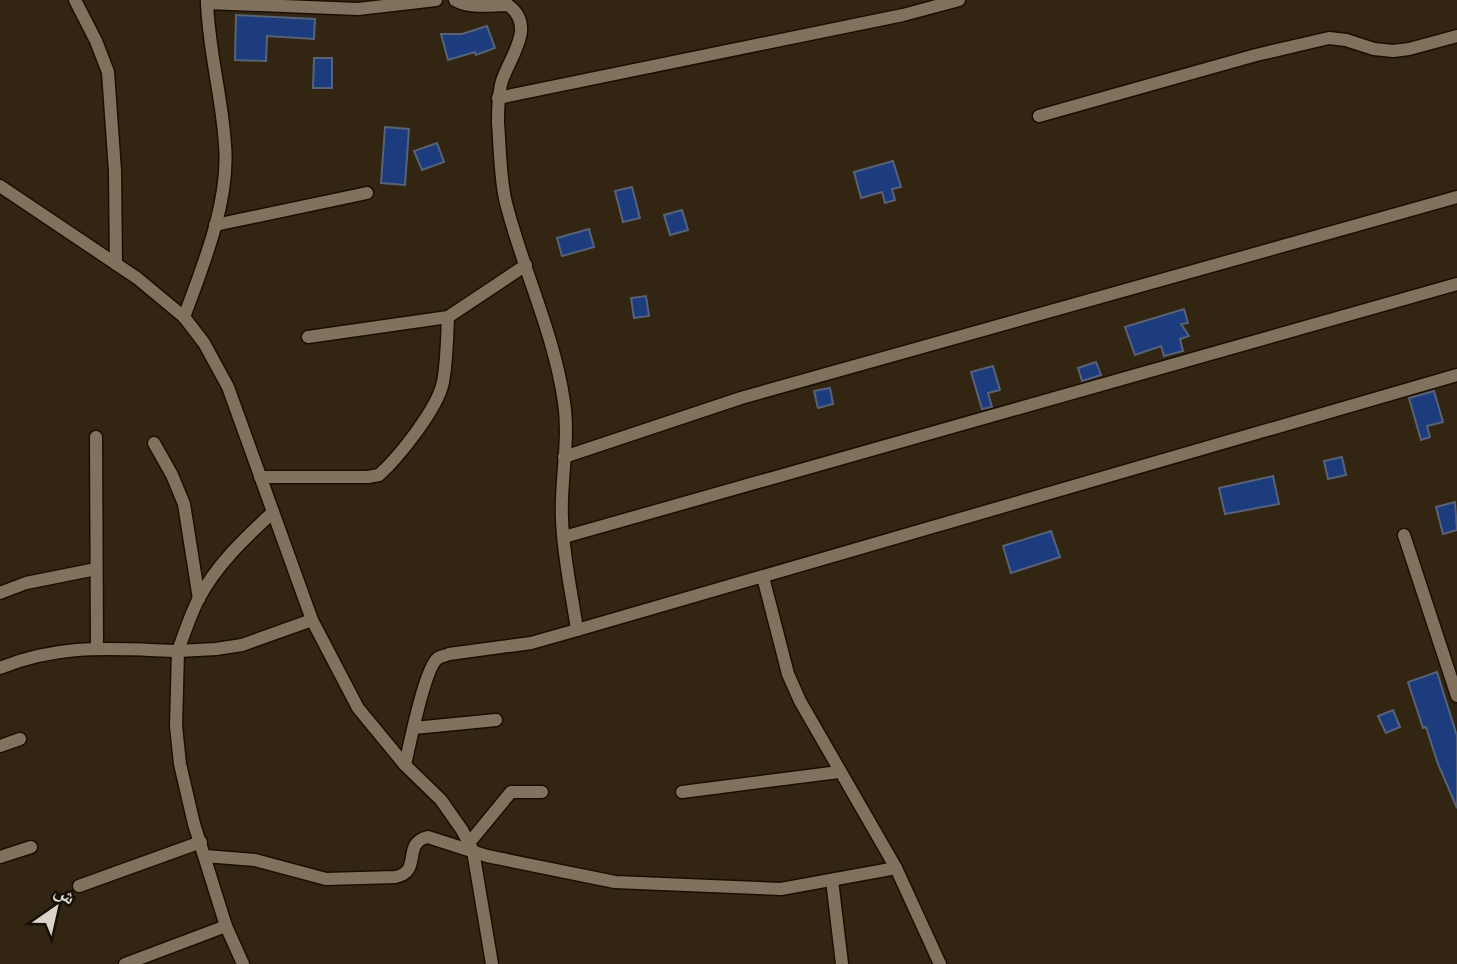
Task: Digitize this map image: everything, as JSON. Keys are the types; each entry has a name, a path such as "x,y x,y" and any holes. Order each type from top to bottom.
{"street":[{"path":"75,0 108,72 115,171 116,264"},
{"path":"184,317 215,225 224,176 226,147 208,30 207,2 358,9 436,0"},
{"path":"455,0 461,4 508,5 522,23 518,46 502,81 498,98 505,201 549,335 564,401 566,419 562,522 577,630"},
{"path":"498,98 903,15 959,0"},
{"path":"1039,116 1256,55 1329,38 1393,51 1409,50 1457,36"},
{"path":"0,186 116,264 184,317 204,343 228,387 312,620 358,708 405,765 441,800 471,847 492,964"},
{"path":"215,225 367,193"},
{"path":"564,457 754,394 1457,197"},
{"path":"308,337 448,317 526,265"},
{"path":"564,537 1457,284"},
{"path":"260,477 379,475 388,467 438,399 443,382 448,317"},
{"path":"405,765 432,665 438,658 449,654 531,643 1457,375"},
{"path":"96,438 97,648"},
{"path":"153,443 172,475 184,504 199,599"},
{"path":"243,964 226,926 180,764 176,726 178,651 199,599 228,555 273,512"},
{"path":"1404,535 1457,696"},
{"path":"0,593 26,583 96,569"},
{"path":"763,577 788,674 800,701 896,868 940,964"},
{"path":"0,668 40,654 97,648 178,651 242,645 312,620"},
{"path":"414,727 496,720"},
{"path":"0,746 20,739"},
{"path":"682,792 839,772"},
{"path":"471,847 511,792 542,792"},
{"path":"205,856 255,860 326,878 370,878 404,875 408,871 413,848 420,839 428,837 527,865 615,882 780,889 896,868"},
{"path":"79,886 201,842"},
{"path":"0,858 31,847"},
{"path":"832,880 842,964"},
{"path":"125,964 226,926"}],"building":[{"path":"236,15 315,19 314,39 267,36 266,61 235,60"},
{"path":"487,26 495,48 448,60 441,34 462,34"},
{"path":"314,58 332,58 332,88 313,88"},
{"path":"385,127 409,129 405,185 381,183"},
{"path":"437,143 444,162 422,170 414,151"},
{"path":"893,161 901,187 892,189 895,200 885,203 882,192 861,198 854,172"},
{"path":"632,187 640,218 623,222 615,191"},
{"path":"682,210 688,230 670,235 664,215"},
{"path":"589,229 594,247 562,256 557,238"},
{"path":"646,296 649,316 634,318 631,298"},
{"path":"1184,309 1188,323 1181,324 1189,336 1180,339 1183,351 1164,356 1161,346 1135,355 1125,327"},
{"path":"1096,362 1101,375 1082,381 1078,368"},
{"path":"993,366 1000,390 988,393 992,407 982,409 971,372"},
{"path":"830,388 833,404 818,408 814,391"},
{"path":"1434,391 1443,422 1427,426 1430,437 1421,440 1409,398"},
{"path":"1342,457 1346,475 1328,479 1324,461"},
{"path":"1273,476 1279,504 1225,514 1219,488"},
{"path":"1455,502 1457,530 1443,534 1436,507"},
{"path":"1051,531 1060,557 1011,573 1003,546"},
{"path":"1437,672 1457,736 1457,808 1426,727 1423,728 1408,682"},
{"path":"1393,710 1400,727 1386,733 1378,716"}]}
